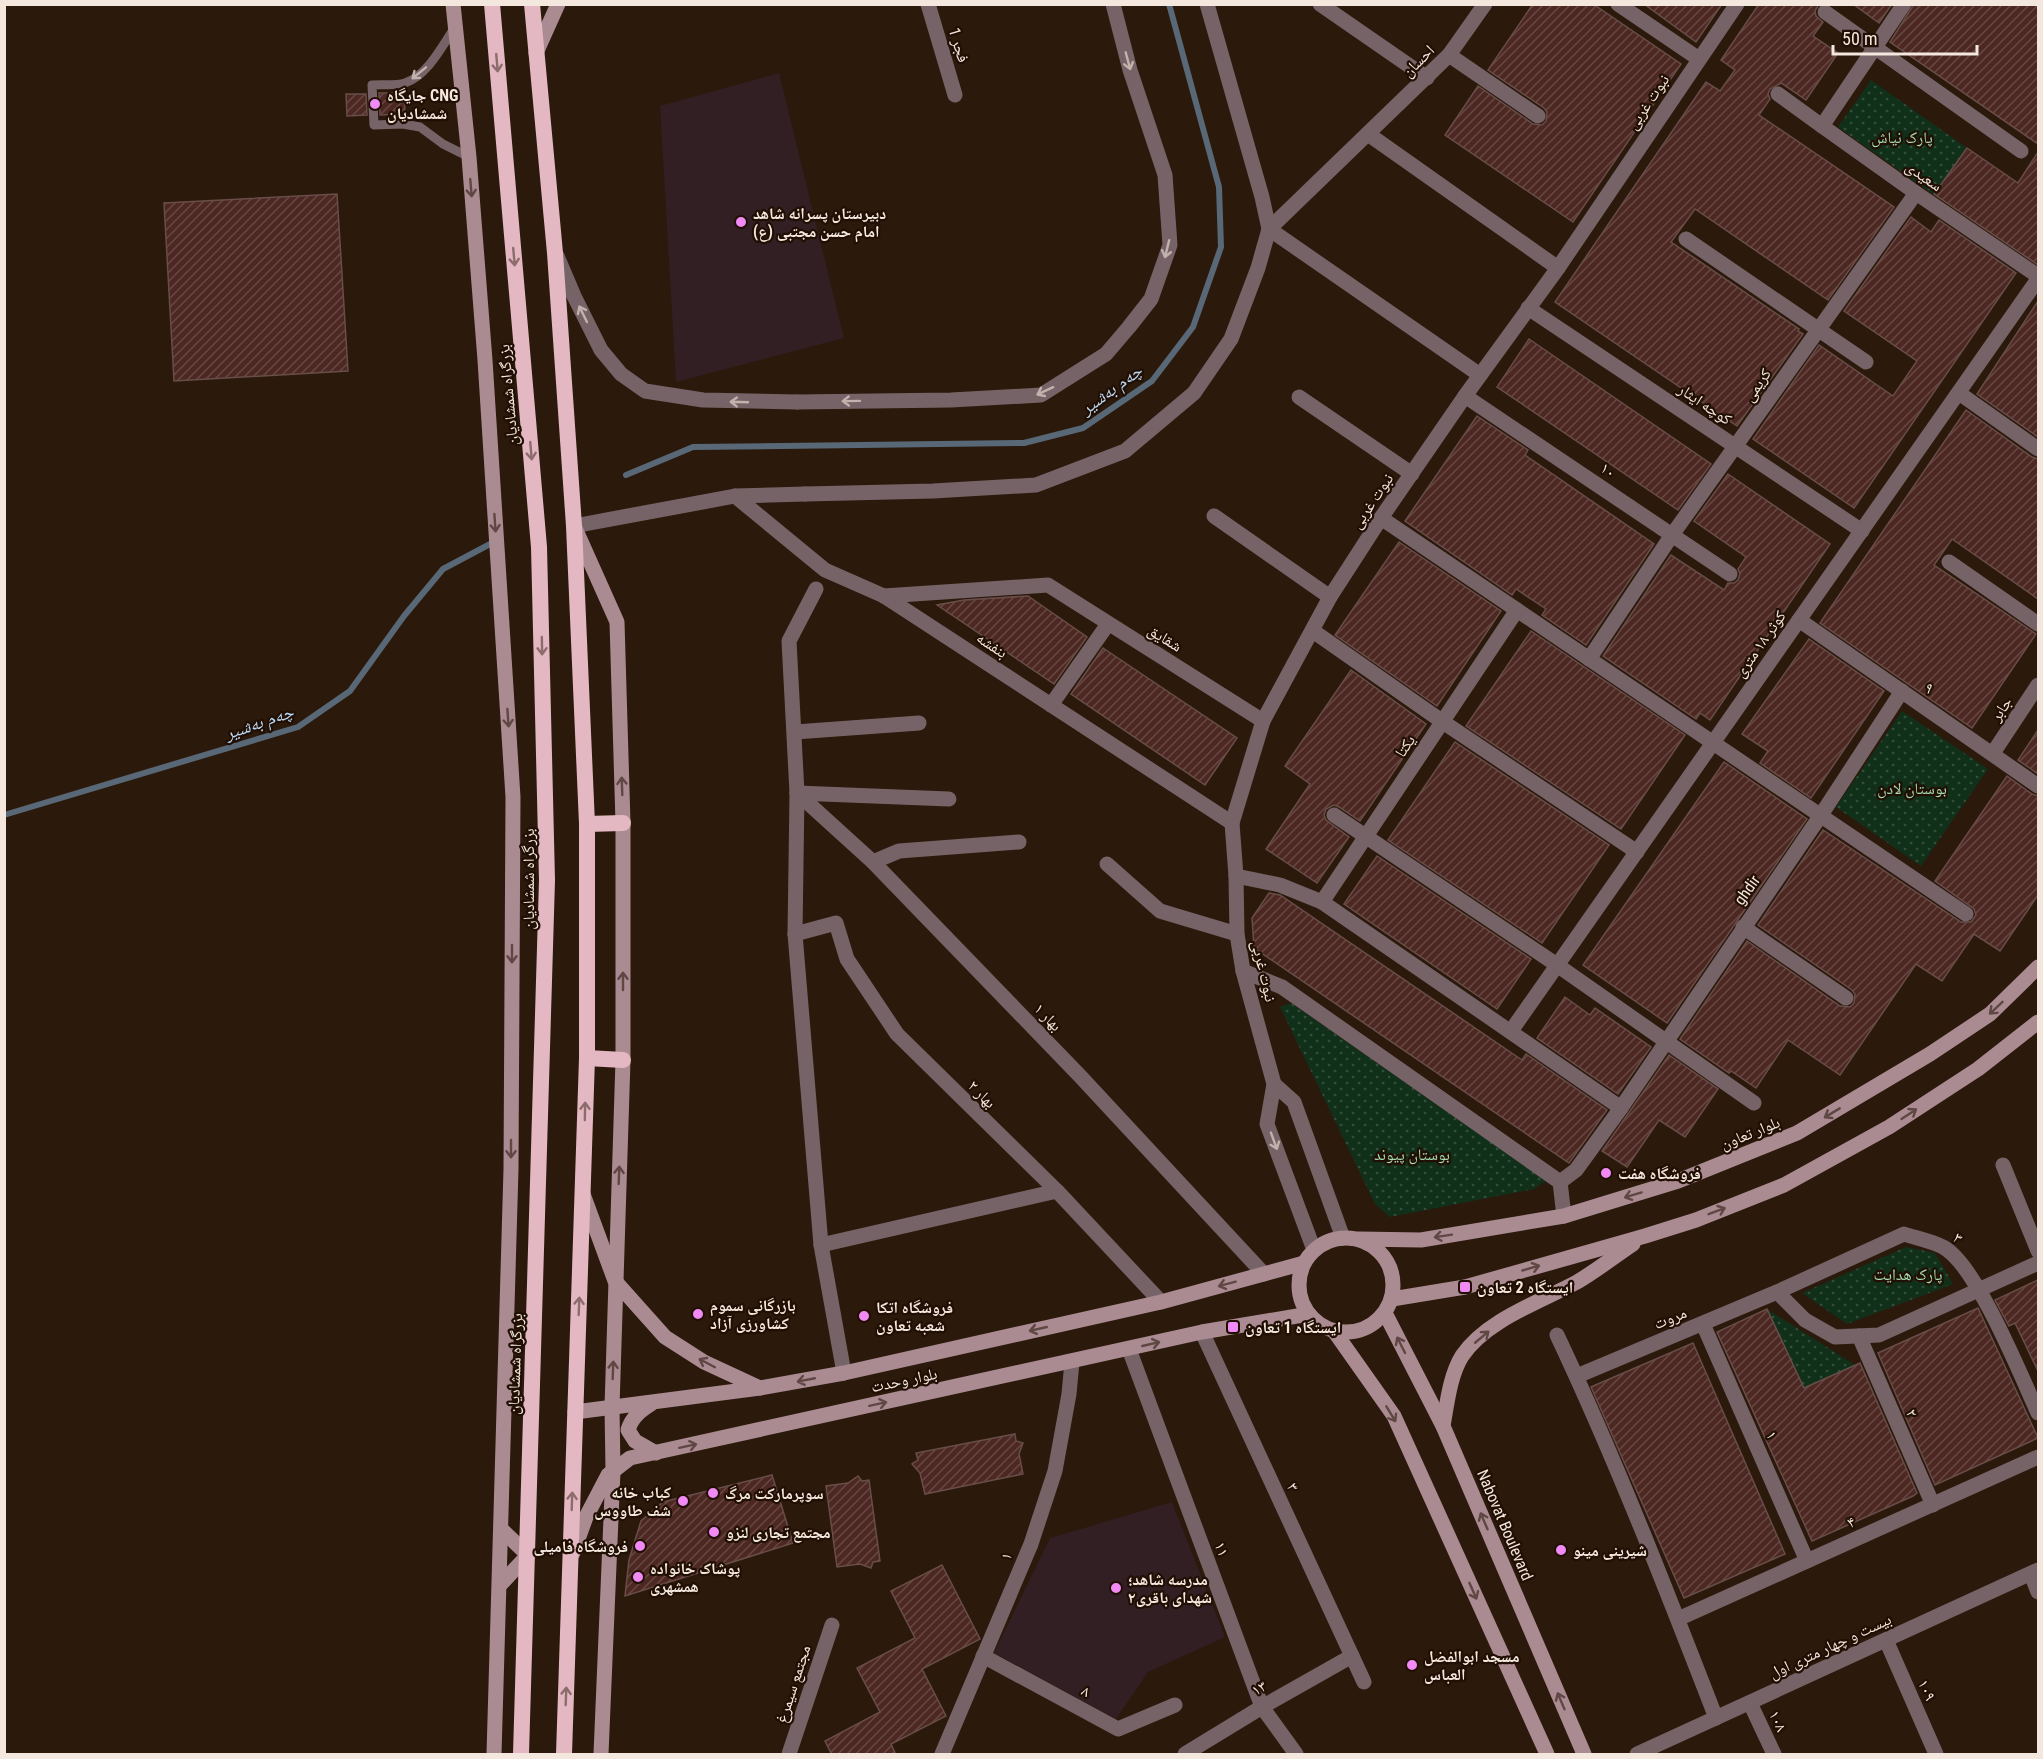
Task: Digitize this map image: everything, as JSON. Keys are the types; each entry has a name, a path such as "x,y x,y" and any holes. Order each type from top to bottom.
{"highway":[{"name":"بزرگراه شمشادیان","path":"492,4 539,547 547,892 521,1755"},
{"path":"532,4 555,253 574,526 587,825 587,1058 564,1755"},
{"path":"587,825 623,823"},
{"path":"587,1058 624,1060"}],"main road":[{"path":"453,4 469,157 485,360 513,797 511,1169 494,1755"},
{"path":"536,53 558,4"},
{"path":"574,526 617,622 623,823 624,1060 615,1281 613,1471 601,1755"},
{"name":"بلوار تعاون","path":"1359,1239 1421,1240 1564,1216 1678,1181 1797,1133 1930,1054 1990,1014 2038,967"},
{"path":"1392,1299 1465,1287 1645,1236 1696,1220 1784,1185 1889,1128 1978,1069 2038,1022"},
{"path":"583,1193 615,1281 665,1337 704,1362 760,1388"},
{"path":"1443,1426 1450,1389 1462,1356 1479,1338 1508,1317 1578,1281 1645,1236"},
{"path":"1343,1238 1359,1239 1373,1246 1384,1256 1391,1269 1394,1284 1392,1299 1385,1313 1377,1321 1357,1332 1334,1331 1320,1325 1309,1314 1302,1302 1299,1276 1304,1263 1314,1250 1327,1241 1343,1238"},
{"name":"بلوار وحدت","path":"575,1412 760,1388 844,1373 1161,1302 1304,1263"},
{"name":"Nabovat Boulevard","path":"1385,1313 1443,1426 1584,1755"},
{"name":"بلوار وحدت","path":"569,1564 586,1517 608,1475 630,1458 1202,1332 1309,1314"},
{"path":"1334,1331 1394,1416 1547,1755"},
{"path":"653,1402 637,1413 628,1430 635,1442 656,1453"},
{"path":"500,1585 528,1556 502,1530"}],"street":[{"name":"فجر 1","path":"928,4 955,95"},
{"path":"555,253 601,350 621,374 645,391 703,400 797,402 951,400 1041,395 1106,354 1151,299 1170,245 1165,175 1130,70 1113,4"},
{"path":"574,526 735,496 933,491 1036,485 1125,451 1194,393 1231,339 1258,268 1269,229 1207,4"},
{"path":"1320,4 1427,78"},
{"name":"احسان","path":"1269,229 1427,78 1449,55 1485,4"},
{"path":"1618,4 1699,59"},
{"name":"نبوت غربی","path":"1314,1250 1267,1124 1274,1084 1243,971 1237,934 1232,823 1263,721 1330,597 1381,518 1557,268 1737,4"},
{"path":"1822,126 1904,4"},
{"path":"1825,12 2022,151"},
{"path":"1449,55 1538,116"},
{"name":"سعیدی","path":"1778,94 2038,277"},
{"path":"1368,134 1557,268"},
{"name":"کریمی","path":"1589,658 1672,535 1916,193"},
{"path":"1269,229 1480,375"},
{"path":"1686,239 1866,362"},
{"name":"کوثر ۱۸ متری","path":"1511,1031 2038,277"},
{"name":"کوچه ایثار","path":"1528,308 1862,531"},
{"path":"1959,393 2038,449"},
{"name":"۱۰","path":"1465,396 1730,574"},
{"path":"1299,397 1412,474"},
{"name":"بنفشه","path":"735,496 825,570 884,596 1232,823"},
{"path":"1214,516 1330,597"},
{"path":"1381,518 1966,914"},
{"path":"1949,562 2038,624"},
{"name":"شقایق","path":"884,596 1048,585 1263,721"},
{"path":"816,589 789,641 797,793 795,934 821,1245 844,1373"},
{"name":"یکتا","path":"1322,902 1517,610"},
{"name":"۹","path":"1799,620 2038,786"},
{"path":"1051,705 1108,624"},
{"path":"1313,631 1443,722 1637,852"},
{"name":"جابر","path":"1993,753 2038,685"},
{"name":"ghdir","path":"1560,1182 1576,1170 1621,1108 1902,692"},
{"path":"795,732 919,723"},
{"path":"797,793 949,800"},
{"name":"بهار ۱","path":"797,793 873,862 1080,1076 1264,1275"},
{"path":"1334,815 1557,965 1754,1104"},
{"path":"873,862 899,851 1019,842"},
{"path":"1107,864 1160,912 1237,934"},
{"path":"1236,876 1280,885 1322,902 1621,1108"},
{"name":"بهار ۲","path":"795,934 836,923 847,959 897,1034 1057,1191 1161,1302"},
{"path":"1743,927 1846,998"},
{"path":"1243,971 1282,987 1560,1182 1564,1216"},
{"name":"نبوت غربی","path":"1274,1084 1294,1102 1343,1238"},
{"path":"2003,1164 2038,1251"},
{"path":"821,1245 1057,1191"},
{"name":"۳","path":"1777,1292 1904,1234 1944,1247 1967,1270 1980,1290 2038,1413"},
{"path":"1777,1292 1805,1320 1835,1336 1880,1335 2038,1263"},
{"name":"مروت","path":"1576,1376 1777,1292"},
{"name":"۱","path":"1703,1324 1807,1561"},
{"name":"۳","path":"1202,1332 1364,1682"},
{"path":"1557,1335 1678,1619 1716,1718"},
{"name":"۲","path":"1859,1336 1933,1505"},
{"name":"۱۱","path":"1129,1349 1262,1707 1296,1755"},
{"name":"۱","path":"942,1755 1031,1544 1055,1471 1069,1394 1072,1362"},
{"name":"۴","path":"1678,1619 2038,1457"},
{"path":"2035,1572 2038,1592"},
{"name":"بیست و چهار متری اول","path":"1637,1755 2035,1572"},
{"name":"مجتمع سیمرغ","path":"789,1755 832,1625"},
{"name":"۱۰۹","path":"1886,1640 1936,1755"},
{"name":"۸","path":"983,1656 1118,1729 1175,1705"},
{"name":"۱۳","path":"1185,1755 1262,1707 1352,1656"},
{"name":"۱۰۸","path":"1750,1703 1774,1755"}],"lane":[{"path":"455,27 429,65 416,77 403,84 372,85 374,125 403,124 420,127 442,144 469,157"}],"shaded area":[{"name":"دبیرستان پسرانه شاهد امام حسن مجتبی (ع)","path":"779,73 844,338 676,382 660,106"},
{"name":"مدرسه شاهد؛ شهدای باقری۲","path":"1172,1502 1225,1637 1148,1672 1116,1719 994,1653 1050,1538"}],"green space":[{"name":"پارک نیاش","path":"1871,80 1967,148 1934,195 1838,127"},
{"name":"بوستان لادن","path":"1902,711 1988,769 1921,866 1836,807"},
{"name":"بوستان پیوند","path":"1291,1003 1546,1181 1534,1189 1390,1217 1375,1204 1280,1007"},
{"name":"پارک‌ هدایت","path":"1906,1247 1935,1253 1953,1284 1847,1324 1802,1293"},
{"path":"1767,1309 1855,1365 1804,1388"}],"building":[{"path":"1533,4 1593,4 1681,64 1573,222 1445,135 1478,86 1533,124 1542,125 1546,121 1547,112 1544,108 1488,70"},
{"path":"1644,4 1722,4 1696,42"},
{"path":"1759,4 1819,4 1815,11 1816,16 1823,22 1813,36 1838,53 1806,100 1781,83 1770,89 1768,94 1770,99 1759,115 1894,207 1828,300 1695,209 1671,242 1799,329 1798,331 1803,334 1737,426 1555,302 1706,82 1720,91 1735,70 1721,60"},
{"path":"1853,4 1892,4 1879,23"},
{"path":"1914,4 2038,4 2038,144 1890,42"},
{"path":"379,93 404,93 405,114 380,115"},
{"path":"346,94 366,94 367,115 347,116"},
{"path":"1967,148 2018,183 2038,152 2038,265 1934,194"},
{"path":"337,194 348,371 174,381 164,203"},
{"path":"1911,217 1931,232 1939,220 2016,273 1854,508 1753,439 1819,345 1893,396 1917,361 1844,311"},
{"path":"2038,301 2038,437 1977,394"},
{"path":"1529,339 1711,464 1678,510 1497,387"},
{"path":"1966,410 2038,459 2038,599 1952,539 1934,565 2036,634 1972,728 1820,623"},
{"path":"1477,416 1528,450 1525,455 1654,544 1586,645 1542,615 1546,609 1516,589 1512,595 1405,521"},
{"path":"1728,474 1830,544 1710,720 1700,713 1696,719 1603,656 1671,555 1724,590 1728,583 1738,580 1740,574 1738,569 1746,557 1694,521"},
{"path":"1399,542 1501,611 1437,706 1335,635"},
{"path":"1028,596 1087,637 1054,684 937,605 964,600"},
{"path":"1531,631 1685,735 1621,829 1466,726"},
{"path":"1809,639 1884,691 1811,798 1760,763 1768,751 1742,734"},
{"path":"1103,648 1237,738 1205,785 1071,694"},
{"path":"1351,670 1426,724 1360,821 1334,805 1326,809 1324,815 1326,820 1349,837 1317,883 1266,849 1310,784 1285,766"},
{"path":"2038,730 2038,774 2018,760"},
{"path":"1455,742 1609,845 1542,943 1388,840"},
{"path":"1724,762 1807,819 1667,1023 1583,965"},
{"path":"2007,776 2038,796 2038,895 2000,951 1974,934 1942,981 1916,964 1840,1075 1788,1040 1756,1088 1731,1071 1729,1073 1680,1039 1747,941 1840,1006 1850,1007 1854,1003 1855,994 1852,990 1758,925 1823,830 1961,922 1971,922 1976,915 1974,909 1935,881"},
{"path":"1377,856 1531,959 1497,1009 1344,904"},
{"path":"1269,893 1280,895 1522,1060 1526,1054 1607,1110 1569,1163 1254,948 1252,918"},
{"path":"1565,997 1590,1015 1595,1008 1651,1047 1618,1094 1537,1038"},
{"path":"1669,1055 1718,1089 1685,1137 1659,1120 1627,1167 1602,1151"},
{"path":"2038,1280 2038,1371 2015,1323 2009,1326 1995,1300"},
{"path":"1978,1308 2038,1438 1935,1485 1878,1353"},
{"path":"1767,1309 1804,1388 1860,1363 1917,1493 1812,1541 1717,1332"},
{"path":"1693,1343 1785,1554 1684,1598 1591,1387"},
{"path":"1015,1434 1016,1441 1023,1443 1019,1454 1023,1474 925,1494 920,1473 912,1464 918,1460 916,1453"},
{"name":"مجتمع تجاری لنزو","path":"772,1475 793,1543 625,1596 629,1560 641,1521 663,1502"},
{"path":"858,1476 862,1481 869,1480 880,1561 873,1562 871,1568 860,1564 837,1567 826,1486 848,1483"},
{"path":"942,1565 980,1639 922,1669 946,1716 891,1744 896,1755 832,1755 825,1741 880,1712 857,1668 915,1638 891,1591"}],"waterway":[{"name":"چەم بەشیر","path":"626,475 693,447 1024,443 1083,428 1152,381 1193,327 1221,247 1219,187 1169,4"},
{"name":"چەم بەشیر","path":"4,815 298,727 350,691 404,616 443,569 492,543"}],"place":[{"name":"جایگاه CNG شمشادیان","path":"375,104"},
{"name":"دبیرستان پسرانه شاهد امام حسن مجتبی (ع)","path":"741,222"},
{"name":"فروشگاه هفت","path":"1606,1173"},
{"name":"ایستگاه 2 تعاون","path":"1465,1287"},
{"name":"بازرگانی سموم کشاورزی آزاد","path":"698,1314"},
{"name":"فروشگاه اتکا شعبه تعاون","path":"864,1316"},
{"name":"ایستگاه 1 تعاون","path":"1233,1327"},
{"name":"سوپرمارکت مرگ","path":"713,1493"},
{"name":"کباب خانه شف طاووس","path":"683,1501"},
{"name":"مجتمع تجاری لنزو","path":"714,1532"},
{"name":"فروشگاه فامیلی","path":"640,1546"},
{"name":"شیرینی مینو","path":"1561,1550"},
{"name":"پوشاک خانواده همشهری","path":"638,1577"},
{"name":"مدرسه شاهد؛ شهدای باقری۲","path":"1116,1588"},
{"name":"مسجد ابوالفضل العباس","path":"1412,1665"}]}
